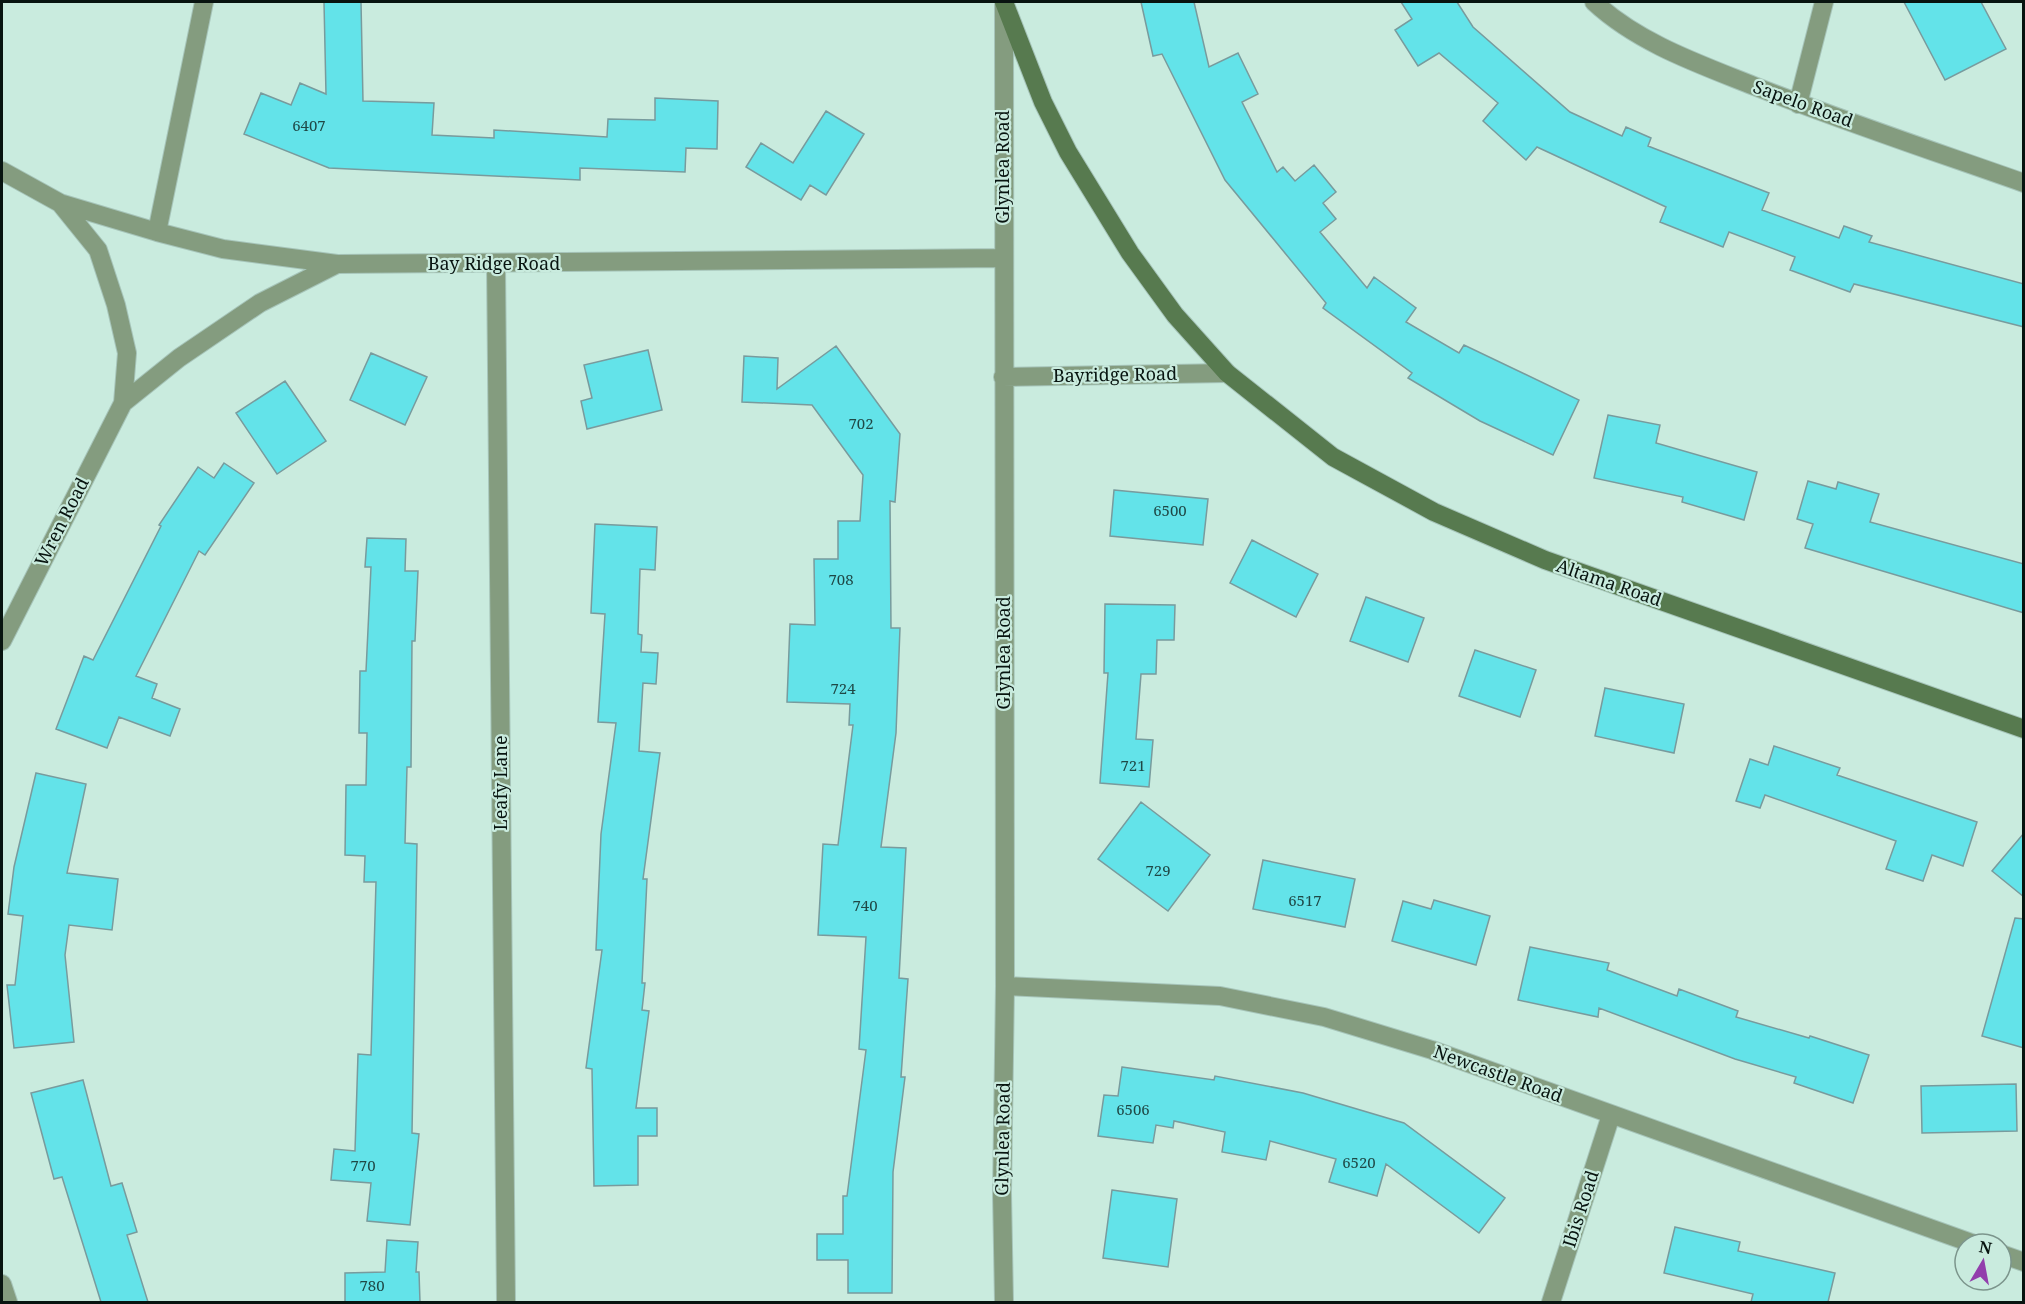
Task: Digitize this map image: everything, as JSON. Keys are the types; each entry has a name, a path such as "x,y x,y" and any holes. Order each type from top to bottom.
{"street":[{"path":"157,232 204,2"},
{"name":"Glynlea Road","path":"1004,1302 1002,1193 1005,986 1003,258 1005,2"},
{"name":"Glynlea Road","path":"1005,2 1043,102 1074,162 1130,254 1175,315 1227,373"},
{"name":"Sapelo Road","path":"1594,2 1611,17 1681,57 1798,104 2024,183"},
{"path":"1798,104 1824,2"},
{"name":"Bay Ridge Road","path":"2,171 60,203 157,232 223,249 337,264 1003,258"},
{"name":"Wren Road","path":"2,641 123,403 127,353 116,305 98,250 60,203"},
{"name":"Wren Road","path":"123,403 179,358 260,303 337,264"},
{"name":"Leafy Lane","path":"496,264 506,1302"},
{"name":"Bayridge Road","path":"1003,377 1227,373"},
{"name":"Altama Road","path":"1227,373 1333,458 1434,512 1545,560 2024,729"},
{"name":"Newcastle Road","path":"1005,986 1220,996 1324,1017 1432,1050 1953,1237"},
{"name":"Ibis Road","path":"1551,1302 1611,1115"},
{"path":"2,1284 9,1302"}],"building":[{"path":"324,2 361,2 363,101 434,103 432,135 494,138 494,130 607,137 608,119 655,120 655,98 718,101 717,149 686,148 685,172 580,168 580,180 329,168 244,134 261,93 291,105 300,83 326,94"},
{"path":"1141,2 1194,2 1209,67 1238,53 1258,94 1242,102 1277,172 1283,167 1295,181 1314,165 1336,192 1323,203 1336,219 1320,232 1367,288 1374,277 1416,308 1406,322 1459,353 1464,345 1579,400 1553,455 1480,421 1408,378 1412,373 1323,308 1326,303 1225,180 1162,54 1153,56"},
{"path":"1401,2 1457,2 1473,27 1570,112 1622,136 1626,127 1651,138 1648,146 1769,193 1762,210 1839,238 1844,226 1872,236 1869,242 2024,284 2024,327 1854,284 1850,292 1790,270 1795,257 1729,232 1723,247 1660,222 1666,207 1537,147 1526,160 1483,121 1498,103 1439,53 1418,66 1395,30 1412,19"},
{"path":"1904,2 1981,2 2006,49 1945,80"},
{"path":"826,111 864,134 826,195 810,185 801,200 746,167 761,143 793,163"},
{"path":"836,346 900,434 895,502 890,501 891,628 900,628 896,733 881,847 906,848 899,978 908,979 901,1077 905,1077 893,1172 892,1293 848,1293 848,1260 817,1260 817,1234 843,1234 843,1196 847,1196 866,1050 859,1049 866,937 818,935 823,844 838,845 853,725 849,725 850,704 787,702 790,624 815,625 814,559 838,559 838,521 860,521 863,475 812,405 742,402 744,356 778,358 777,389"},
{"path":"648,350 662,410 587,429 581,401 592,398 584,365"},
{"path":"371,353 427,377 405,425 350,400"},
{"path":"285,381 326,441 277,474 236,413"},
{"path":"1608,415 1660,425 1656,443 1757,472 1744,520 1682,502 1683,497 1594,478"},
{"path":"224,463 254,483 205,555 199,551 136,676 157,684 152,698 180,709 170,736 119,717 107,748 56,729 84,656 93,660 161,526 159,525 198,467 214,478"},
{"path":"1808,481 1836,489 1838,482 1879,494 1870,522 2024,564 2024,613 1805,548 1813,524 1797,519"},
{"path":"1114,490 1208,499 1203,545 1110,536"},
{"path":"595,524 657,527 655,570 640,569 638,634 642,635 641,652 658,653 656,684 643,683 639,751 660,753 643,879 647,879 642,983 645,983 642,1010 649,1011 636,1108 657,1108 657,1136 638,1136 638,1185 594,1186 592,1069 586,1068 602,950 596,950 601,834 616,723 598,722 605,614 591,613"},
{"path":"367,538 406,539 405,571 418,571 415,641 412,641 411,767 407,767 405,843 417,844 412,1133 419,1134 410,1225 367,1221 371,1183 331,1180 334,1149 355,1151 358,1054 371,1055 376,882 364,882 365,856 345,855 346,785 366,785 367,733 359,733 360,671 366,671 371,567 365,567"},
{"path":"1252,540 1318,574 1296,617 1230,583"},
{"path":"1366,597 1424,618 1408,662 1350,641"},
{"path":"1105,604 1175,605 1174,640 1157,640 1156,674 1141,674 1136,739 1153,740 1149,787 1100,783 1108,673 1104,673"},
{"path":"1475,650 1536,670 1520,717 1459,696"},
{"path":"1605,688 1684,704 1674,753 1595,736"},
{"path":"1774,746 1840,768 1837,775 1977,822 1963,866 1932,855 1923,881 1886,869 1896,841 1765,795 1760,808 1736,801 1750,759 1768,765"},
{"path":"36,773 86,784 67,873 118,879 112,930 69,925 65,955 74,1042 14,1048 7,985 15,985 23,916 8,914 14,867"},
{"path":"1141,802 1210,855 1168,911 1098,859"},
{"path":"2024,833 2024,897 1992,871"},
{"path":"1263,860 1355,879 1345,927 1253,909"},
{"path":"1434,900 1490,916 1476,965 1392,941 1403,901 1431,909"},
{"path":"2015,918 2024,919 2024,1048 1982,1036"},
{"path":"1530,947 1609,963 1607,970 1677,996 1679,989 1738,1011 1736,1017 1809,1038 1810,1036 1869,1055 1853,1103 1794,1083 1796,1077 1735,1059 1599,1008 1598,1017 1518,1000"},
{"path":"1122,1067 1214,1080 1215,1076 1303,1093 1404,1123 1505,1198 1479,1233 1386,1164 1377,1196 1329,1182 1336,1159 1270,1141 1266,1160 1222,1152 1225,1132 1174,1121 1173,1128 1156,1125 1153,1143 1098,1136 1104,1095 1118,1096"},
{"path":"83,1080 111,1186 122,1183 137,1232 127,1235 148,1302 101,1302 62,1177 54,1179 31,1093"},
{"path":"2016,1084 2017,1131 1922,1133 1921,1086"},
{"path":"1112,1190 1177,1199 1168,1267 1103,1258"},
{"path":"1675,1227 1740,1242 1738,1251 1835,1273 1828,1302 1751,1302 1753,1294 1664,1273"},
{"path":"387,1240 418,1242 416,1272 419,1272 420,1302 345,1302 345,1273 385,1272"}]}
